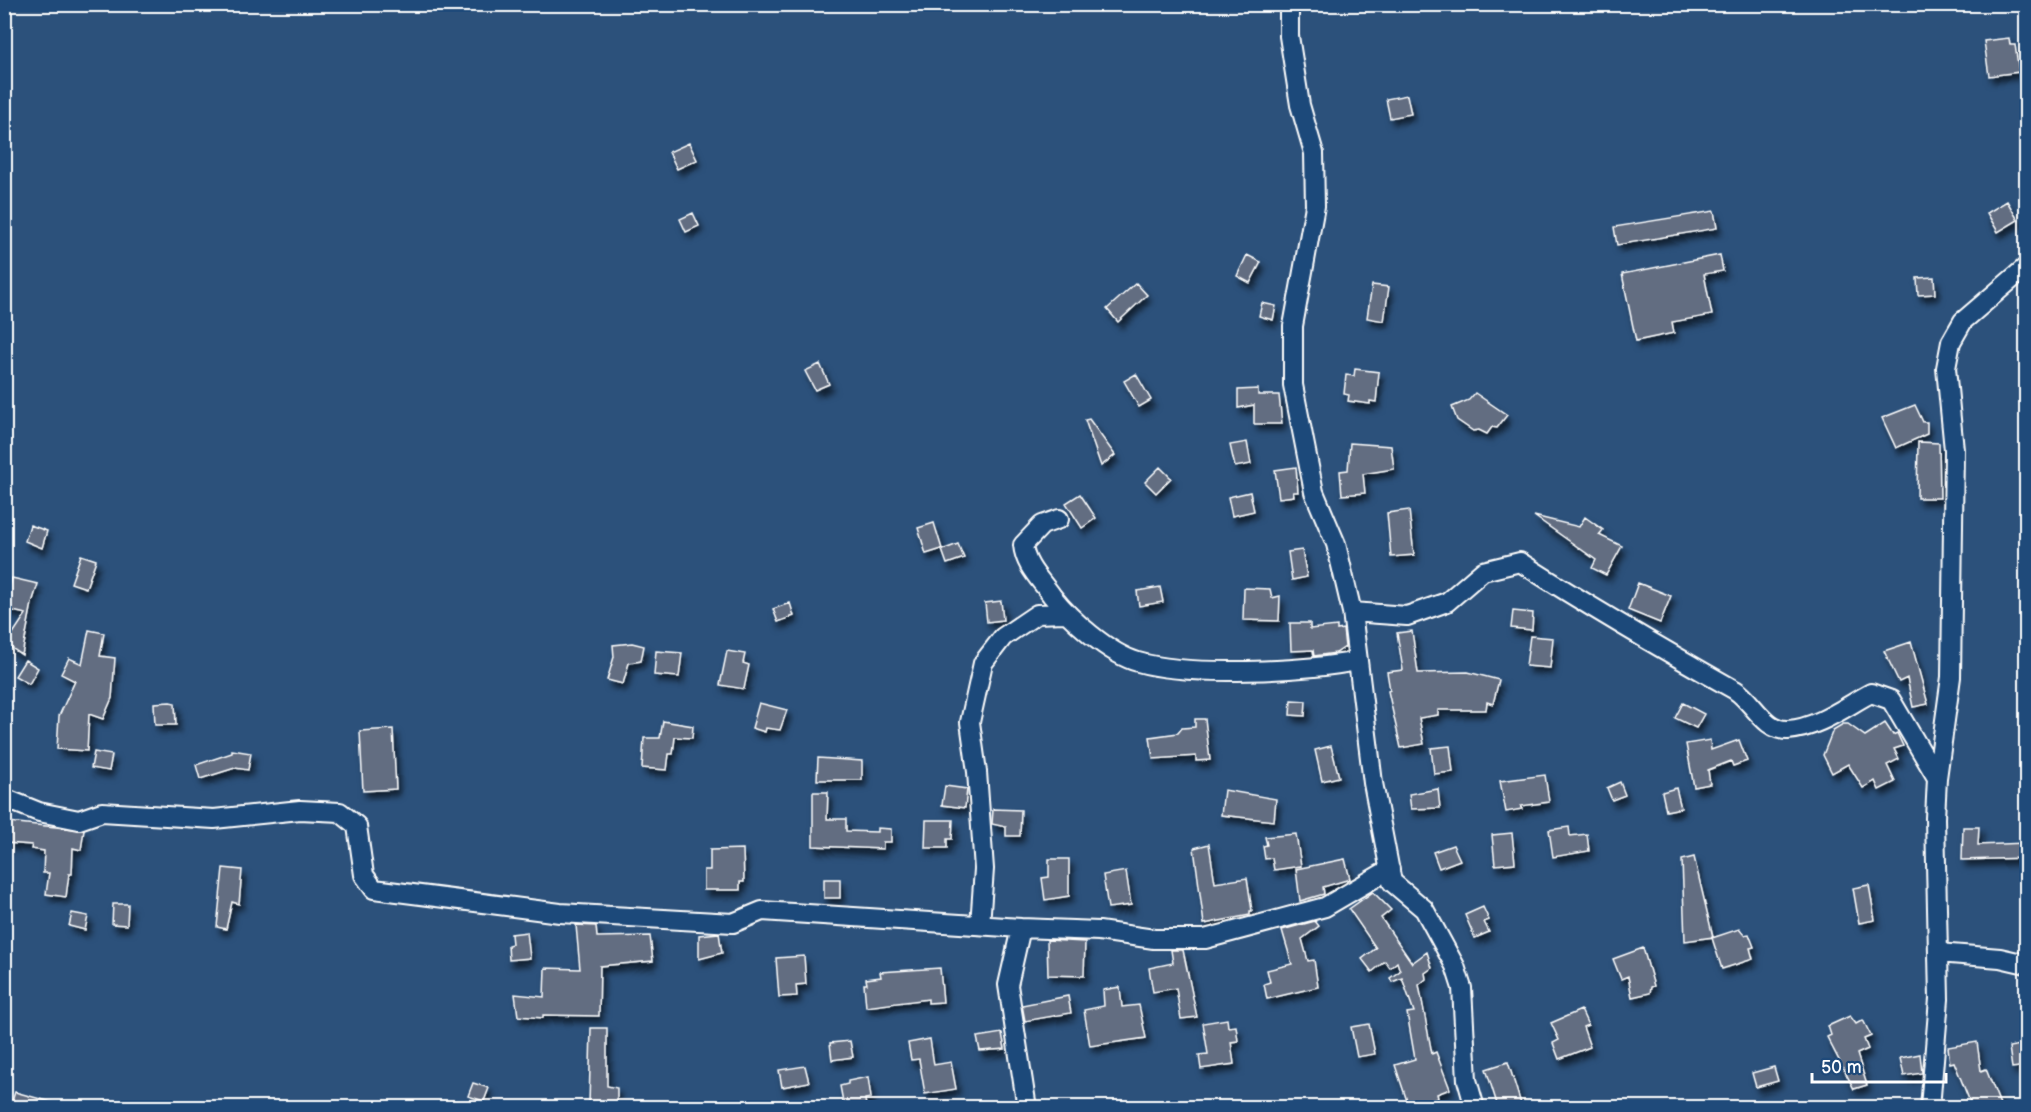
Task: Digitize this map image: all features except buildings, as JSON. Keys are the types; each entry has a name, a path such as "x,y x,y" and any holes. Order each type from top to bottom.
{"street":[{"path":"1289,4 1289,36 1300,105 1314,153 1315,206 1293,326 1293,385 1314,492 1336,544 1352,612 1373,783 1392,882 1424,909 1455,966 1466,1009 1467,1080 1475,1107"},
{"path":"1930,1107 1939,999 1935,818 1937,778 1950,677 1954,450 1946,368 1951,342 1963,321 2026,267"},
{"path":"1059,519 1042,525 1023,545 1024,560 1064,613 1105,644 1136,662 1171,667 1227,670 1292,668 1358,661"},
{"path":"1352,612 1407,616 1446,602 1483,572 1520,562 1580,601 1738,692 1764,719 1786,730 1816,723 1871,693 1891,700 1937,778"},
{"path":"980,926 984,869 977,772 970,722 983,663 1003,637 1037,614 1064,613"},
{"path":"4,798 39,812 80,820 102,812 214,819 300,810 340,812 357,826 364,875 374,889 560,913 733,923 762,911 980,926 1099,931 1154,939 1205,939 1325,907 1390,869"},
{"path":"1021,928 1008,985 1027,1107"},
{"path":"1938,953 2000,958 2026,964"}]}
